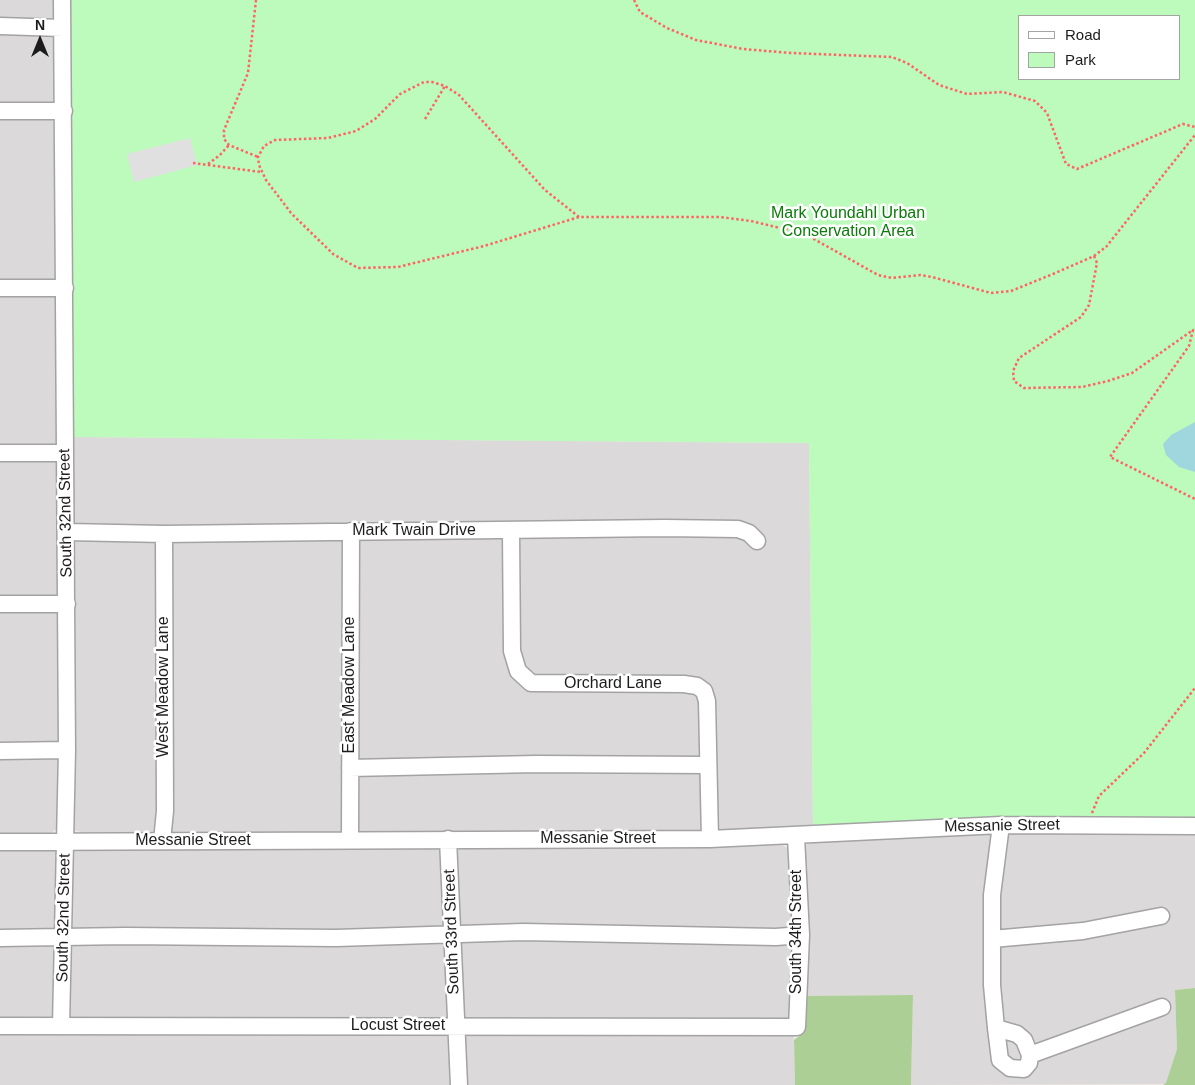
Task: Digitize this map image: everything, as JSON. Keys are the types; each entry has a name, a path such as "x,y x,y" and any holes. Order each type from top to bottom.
{"street":[{"name":"South 32nd Street","path":"60,1026 64,938 67,750 62,0"},
{"path":"0,26 62,28"},
{"path":"0,111 64,111"},
{"path":"0,288 65,288"},
{"path":"0,453 66,453"},
{"name":"Mark Twain Drive","path":"67,532 164,534 665,528 738,529 749,533 756,541"},
{"name":"East Meadow Lane","path":"350,531 350,840"},
{"name":"Orchard Lane","path":"512,531 512,651 518,671 531,684 684,684 697,686 704,691 707,701 710,839"},
{"name":"West Meadow Lane","path":"162,841 165,811 164,534"},
{"path":"0,604 67,604"},
{"path":"0,751 67,750"},
{"path":"350,768 536,764 707,765"},
{"path":"996,1028 1017,1034 1024,1040 1030,1054 1029,1063 1024,1069 1010,1068 1000,1060 996,1028 992,985 992,895 1000,825"},
{"name":"Messanie Street","path":"0,842 710,839 796,837 1000,825 1195,826"},
{"name":"South 34th Street","path":"796,837 800,935 797,1027"},
{"name":"South 33rd Street","path":"448,839 454,934 459,1085"},
{"path":"992,939 1083,932 1161,916"},
{"path":"0,938 125,936 336,938 523,932 776,937 800,935"},
{"path":"1030,1054 1162,1007"},
{"name":"Locust Street","path":"0,1026 797,1027"}],"path":[{"path":"256,0 248,73 224,130 224,139 229,144 258,157"},
{"path":"634,0 640,12 667,28 696,40 742,49 892,57 908,63 939,86 967,94 1003,92 1035,100 1047,113 1066,164 1077,169 1183,124 1195,127"},
{"path":"579,217 545,190 459,95 445,86 424,82 400,94 375,118 356,131 328,138 274,140 264,146 258,157 261,172 277,197 291,213 333,254 358,268 377,270 398,267 484,246 579,217 684,216 751,220 805,234 878,275 892,278 932,277 992,293 1011,290 1094,256 1106,247 1195,135"},
{"path":"425,119 445,86"},
{"path":"207,165 220,156 229,144"},
{"path":"193,163 261,172"},
{"path":"1094,256 1097,263 1089,305 1081,317 1018,358 1014,371 1014,381 1024,388 1082,387 1108,381 1132,373 1194,330"},
{"path":"1194,330 1189,346 1110,457 1195,499"},
{"path":"1099,796 1144,753 1195,688"}],"shaded area":[{"path":"0,0 57,0 55,102 51,104 0,104"},
{"path":"0,119 51,119 55,124 60,819 57,828 51,833 0,833"},
{"path":"190,138 197,165 134,182 127,154"},
{"path":"72,437 809,443 813,828 441,832 81,832 74,830"},
{"path":"963,833 1195,833 1195,988 1175,990 1177,1049 1166,1084 911,1085 913,995 802,996 803,850 805,845 819,841"},
{"path":"782,845 789,849 795,945 793,1009 795,1085 0,1085 0,1035 86,1035 87,1022 0,1021 0,849 702,848"}],"green space":[{"name":"Mark Youndahl Urban Conservation Area","path":"70,0 1195,0 1195,818 993,818 813,828 809,443 72,437"},
{"path":"1195,988 1195,1085 1163,1085 1166,1083 1177,1049 1175,990"},
{"path":"913,995 911,1085 795,1085 794,1040 802,1034 802,996"}],"water":[{"path":"1195,422 1195,472 1179,467 1166,455 1163,444 1171,435"}]}
